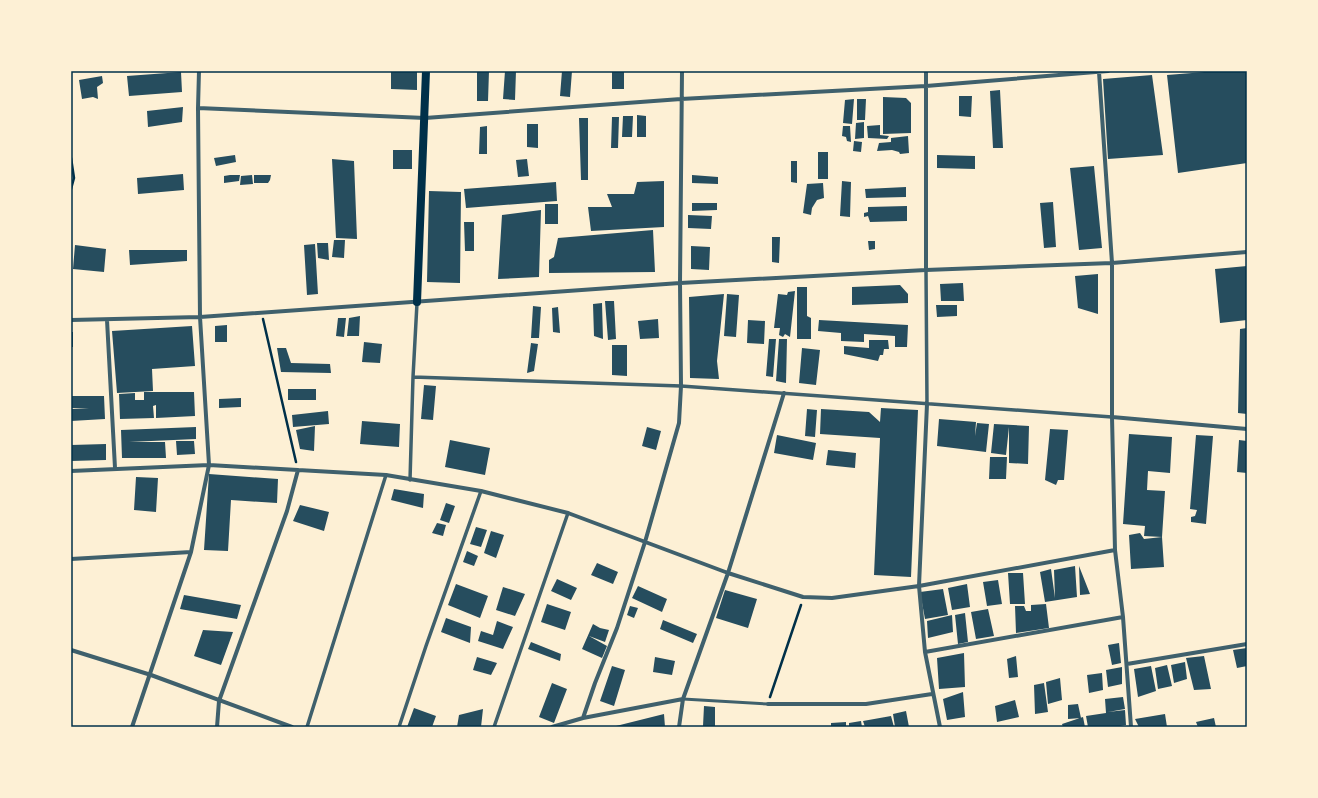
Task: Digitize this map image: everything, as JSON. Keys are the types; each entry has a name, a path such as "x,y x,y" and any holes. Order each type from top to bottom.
{"main road":[{"path":"417,302 426,71"}],"street":[{"path":"132,727 151,675 191,552 209,465 200,317 199,71"},
{"path":"583,718 617,628 645,542 679,423 681,386 680,283 682,71"},
{"path":"926,71 927,404 919,586 925,652 932,694 940,727"},
{"path":"198,108 425,118 681,99 926,86 1108,71"},
{"path":"1099,72 1112,263 1112,417 1115,550 1123,617 1131,727"},
{"path":"71,320 200,317 680,283 926,270 1112,263 1247,252"},
{"path":"410,480 417,302"},
{"path":"107,320 115,468"},
{"path":"413,377 681,386 1112,417 1247,429"},
{"path":"679,727 683,699 728,573 784,393"},
{"path":"71,471 209,465 386,476 481,492 568,513 728,573 803,596 832,598 919,586 1115,550"},
{"path":"216,727 219,701 287,511 298,470"},
{"path":"307,727 386,476"},
{"path":"399,727 481,492"},
{"path":"494,727 568,513"},
{"path":"71,559 191,552"},
{"path":"925,652 1123,617"},
{"path":"1127,664 1247,644"},
{"path":"71,650 151,675 292,727"},
{"path":"768,704 866,704 932,694"},
{"path":"552,727 583,718 683,699"}],"lane":[{"path":"683,699 768,704"}],"path":[{"path":"71,158 74,178 71,189"},
{"path":"261,313 298,470"},
{"path":"768,704 803,596"}],"building":[{"path":"391,71 417,71 417,90 391,89"},
{"path":"477,71 489,71 488,101 477,101"},
{"path":"505,71 516,71 515,100 503,99"},
{"path":"562,71 572,71 570,97 560,96"},
{"path":"612,71 624,71 624,89 612,89"},
{"path":"1217,71 1247,71 1247,163 1178,173 1167,75"},
{"path":"181,72 182,92 129,96 127,76"},
{"path":"1152,75 1163,155 1108,159 1103,79"},
{"path":"102,76 103,83 97,87 98,99 93,97 82,99 79,80"},
{"path":"1000,90 1003,148 993,148 990,91"},
{"path":"959,96 972,96 971,117 959,116"},
{"path":"883,97 906,98 911,103 911,133 883,134"},
{"path":"854,99 852,124 843,123 845,100"},
{"path":"857,99 866,99 865,120 857,120"},
{"path":"183,107 182,122 148,127 147,111"},
{"path":"637,115 646,116 646,137 637,137"},
{"path":"623,116 633,116 632,137 622,137"},
{"path":"612,117 619,117 618,148 611,148"},
{"path":"579,118 588,118 588,180 581,180"},
{"path":"864,122 864,138 855,139 856,123"},
{"path":"527,124 538,124 538,148 527,147"},
{"path":"880,125 880,135 889,136 887,139 868,138 867,126"},
{"path":"487,126 487,154 479,154 480,127"},
{"path":"843,126 850,126 851,142 847,141 846,137 842,136"},
{"path":"908,136 909,153 900,154 899,152 892,150 877,151 879,143 891,142 891,138"},
{"path":"854,141 862,142 861,152 853,151"},
{"path":"393,150 412,150 412,169 393,169"},
{"path":"818,152 828,152 828,179 818,179"},
{"path":"235,155 236,162 216,166 214,158"},
{"path":"937,155 975,156 975,169 937,168"},
{"path":"332,159 354,161 357,239 336,238"},
{"path":"527,159 529,176 518,177 516,160"},
{"path":"791,161 797,161 797,183 791,182"},
{"path":"1094,166 1102,248 1079,250 1070,168"},
{"path":"183,174 184,190 138,194 137,178"},
{"path":"240,175 239,181 224,183 224,176"},
{"path":"252,175 253,184 240,185 241,176"},
{"path":"254,175 271,175 268,183 254,183"},
{"path":"692,175 718,177 718,184 692,183"},
{"path":"664,181 664,227 591,231 588,207 612,207 607,194 634,194 637,182"},
{"path":"842,181 851,182 850,217 840,216"},
{"path":"556,182 557,201 466,208 464,189"},
{"path":"823,183 824,198 817,200 812,208 811,215 803,213 807,184"},
{"path":"906,187 906,197 866,198 865,189"},
{"path":"429,191 461,192 460,283 427,282"},
{"path":"1053,202 1056,247 1044,248 1040,203"},
{"path":"692,203 717,203 717,210 692,211"},
{"path":"545,204 558,204 558,224 545,224"},
{"path":"907,206 907,221 870,222 868,216 864,217 864,213 868,212 868,207"},
{"path":"541,210 539,277 498,279 502,215"},
{"path":"688,215 712,216 711,229 688,228"},
{"path":"464,222 474,222 474,251 465,251"},
{"path":"653,230 655,272 549,273 549,260 554,257 558,238"},
{"path":"772,237 780,237 779,263 772,262"},
{"path":"334,240 345,240 344,258 332,257"},
{"path":"868,241 875,241 875,249 869,250"},
{"path":"317,243 328,243 329,260 318,258"},
{"path":"315,244 318,294 307,295 304,245"},
{"path":"75,245 106,249 104,272 73,269"},
{"path":"691,246 710,247 709,270 691,269"},
{"path":"129,250 187,250 187,261 130,265"},
{"path":"1247,266 1247,320 1220,323 1215,269"},
{"path":"1098,274 1098,314 1078,308 1075,276"},
{"path":"963,283 964,301 941,301 940,284"},
{"path":"900,285 908,294 908,303 852,305 852,287"},
{"path":"797,287 807,287 807,316 811,318 811,339 797,339"},
{"path":"795,291 790,337 785,334 783,337 779,335 780,328 774,328 778,294 787,295 788,292"},
{"path":"724,294 717,361 719,379 690,378 689,297"},
{"path":"727,294 739,295 736,337 724,336"},
{"path":"605,301 614,301 616,339 608,340"},
{"path":"602,303 603,339 594,336 593,304"},
{"path":"936,305 957,305 957,316 937,317"},
{"path":"533,306 541,307 539,338 531,338"},
{"path":"558,307 560,333 553,332 552,308"},
{"path":"360,316 359,336 347,336 349,318"},
{"path":"338,318 346,318 344,337 336,336"},
{"path":"658,319 659,338 640,339 638,321"},
{"path":"748,320 765,321 764,344 747,343"},
{"path":"819,320 908,325 907,347 895,347 895,336 864,334 864,342 841,341 841,333 818,331"},
{"path":"227,325 227,342 215,342 215,326"},
{"path":"192,326 195,366 152,369 153,391 117,393 112,331"},
{"path":"1247,328 1247,414 1238,413 1240,329"},
{"path":"71,332 73,332 73,347 71,347"},
{"path":"769,339 776,339 773,377 766,376"},
{"path":"779,339 787,339 786,383 776,381"},
{"path":"869,340 888,340 889,349 884,349 883,355 880,355 878,361 844,354 844,346 869,348"},
{"path":"364,342 382,344 380,363 362,362"},
{"path":"531,343 538,344 534,371 527,373"},
{"path":"612,345 627,345 627,376 612,375"},
{"path":"277,348 286,348 291,363 330,364 331,373 281,372"},
{"path":"802,348 820,350 816,385 799,383"},
{"path":"424,385 436,386 433,420 421,419"},
{"path":"288,389 316,389 316,400 288,400"},
{"path":"144,392 194,392 195,416 156,418 156,405 153,406 154,418 120,419 119,394 135,393 135,400 144,400"},
{"path":"71,396 104,396 105,419 71,421 71,409 89,408 71,408"},
{"path":"241,398 241,407 219,408 219,399"},
{"path":"881,408 918,410 911,577 874,575 880,438 820,434 821,409 869,412 880,422"},
{"path":"807,409 817,410 815,437 805,436"},
{"path":"328,411 329,424 293,427 292,415"},
{"path":"939,419 976,422 975,436 977,423 989,424 986,452 937,446"},
{"path":"362,421 400,424 399,447 360,444"},
{"path":"994,424 1029,426 1028,464 1009,463 1009,427 1006,455 991,453"},
{"path":"315,426 314,451 300,449 296,430"},
{"path":"196,427 196,439 129,442 165,442 166,458 122,458 121,430"},
{"path":"647,427 661,431 656,450 642,446"},
{"path":"1050,429 1068,430 1064,480 1058,480 1056,485 1045,480"},
{"path":"1129,434 1172,437 1170,473 1148,471 1147,490 1165,491 1162,537 1144,536 1145,526 1123,524"},
{"path":"777,435 816,443 813,460 774,453"},
{"path":"1196,435 1213,436 1206,524 1191,522 1191,517 1195,516 1197,510 1190,509"},
{"path":"450,440 490,448 485,475 445,467"},
{"path":"1239,440 1247,441 1247,473 1237,472"},
{"path":"176,441 194,441 195,454 177,455"},
{"path":"106,444 106,460 71,461 71,445"},
{"path":"828,450 856,453 855,468 826,465"},
{"path":"990,457 1007,457 1006,479 989,479"},
{"path":"209,474 278,479 277,503 231,500 228,551 204,550"},
{"path":"136,477 158,478 156,512 134,510"},
{"path":"394,489 424,494 423,508 391,500"},
{"path":"446,503 455,506 449,523 440,520"},
{"path":"300,505 329,512 324,531 293,521"},
{"path":"437,523 446,525 443,536 432,533"},
{"path":"476,527 487,530 481,547 470,544"},
{"path":"491,531 504,535 496,558 484,553"},
{"path":"1140,533 1144,539 1162,537 1164,567 1131,569 1129,535"},
{"path":"467,551 478,556 474,566 463,562"},
{"path":"597,563 618,572 613,584 591,575"},
{"path":"1075,566 1077,597 1045,602 1040,572 1051,569 1055,598 1054,570"},
{"path":"1079,566 1090,594 1080,595"},
{"path":"1008,573 1023,573 1025,604 1010,604"},
{"path":"557,579 577,588 571,600 551,591"},
{"path":"998,580 1002,604 987,606 983,582"},
{"path":"456,584 488,596 480,618 448,605"},
{"path":"967,584 970,607 952,610 948,588"},
{"path":"638,586 667,599 662,612 632,598"},
{"path":"503,587 525,594 515,616 496,610"},
{"path":"943,589 948,615 925,619 920,592"},
{"path":"725,590 757,599 748,628 716,618"},
{"path":"184,595 241,605 237,619 180,609"},
{"path":"547,604 571,612 565,630 541,622"},
{"path":"1046,604 1049,628 1016,633 1015,606 1024,606 1026,611 1031,611 1031,605"},
{"path":"630,606 638,608 634,618 627,615"},
{"path":"988,609 994,636 976,639 971,612"},
{"path":"965,613 968,642 958,644 955,615"},
{"path":"952,615 953,632 928,638 927,621"},
{"path":"446,618 471,627 470,643 441,632"},
{"path":"663,620 697,634 693,643 660,629"},
{"path":"497,621 513,627 503,649 478,641 481,631 493,635"},
{"path":"593,624 600,628 609,630 605,642 589,636 607,646 602,658 582,649"},
{"path":"203,630 233,632 221,665 194,656"},
{"path":"531,642 561,654 560,661 528,649"},
{"path":"1119,643 1121,663 1112,665 1108,645"},
{"path":"1247,648 1247,666 1237,668 1233,650"},
{"path":"964,653 965,687 939,689 937,658"},
{"path":"1016,656 1018,677 1009,678 1007,659"},
{"path":"1204,656 1211,689 1194,690 1186,658"},
{"path":"477,657 497,663 491,675 473,670"},
{"path":"655,657 675,661 672,675 653,672"},
{"path":"1185,662 1187,679 1174,683 1171,665"},
{"path":"1167,665 1172,686 1158,689 1155,668"},
{"path":"612,666 625,670 614,706 600,701"},
{"path":"1151,666 1156,691 1138,697 1134,669"},
{"path":"1122,667 1122,684 1108,687 1106,670"},
{"path":"1102,673 1103,690 1089,693 1087,675"},
{"path":"1060,678 1062,700 1048,704 1046,682"},
{"path":"552,683 567,689 554,723 539,717"},
{"path":"1044,683 1048,712 1035,714 1034,685"},
{"path":"963,692 965,717 947,720 943,699"},
{"path":"1123,697 1125,709 1108,712 1125,710 1126,725 1114,727 1088,727 1086,716 1106,713 1105,699"},
{"path":"1015,700 1019,717 997,722 995,706"},
{"path":"1078,704 1081,718 1068,719 1068,705"},
{"path":"704,706 715,707 715,727 703,726"},
{"path":"414,708 436,716 432,727 407,727"},
{"path":"483,709 481,727 457,727 459,715"},
{"path":"906,711 909,727 895,727 893,714"},
{"path":"664,714 665,727 616,727 616,726"},
{"path":"1165,714 1167,727 1139,727 1135,719"},
{"path":"891,716 894,727 865,727 863,721"},
{"path":"1083,717 1085,727 1063,727 1062,724"},
{"path":"1214,718 1216,727 1198,727 1196,722"},
{"path":"861,721 862,727 849,727 849,723"},
{"path":"846,722 846,727 831,727 831,723"}]}
